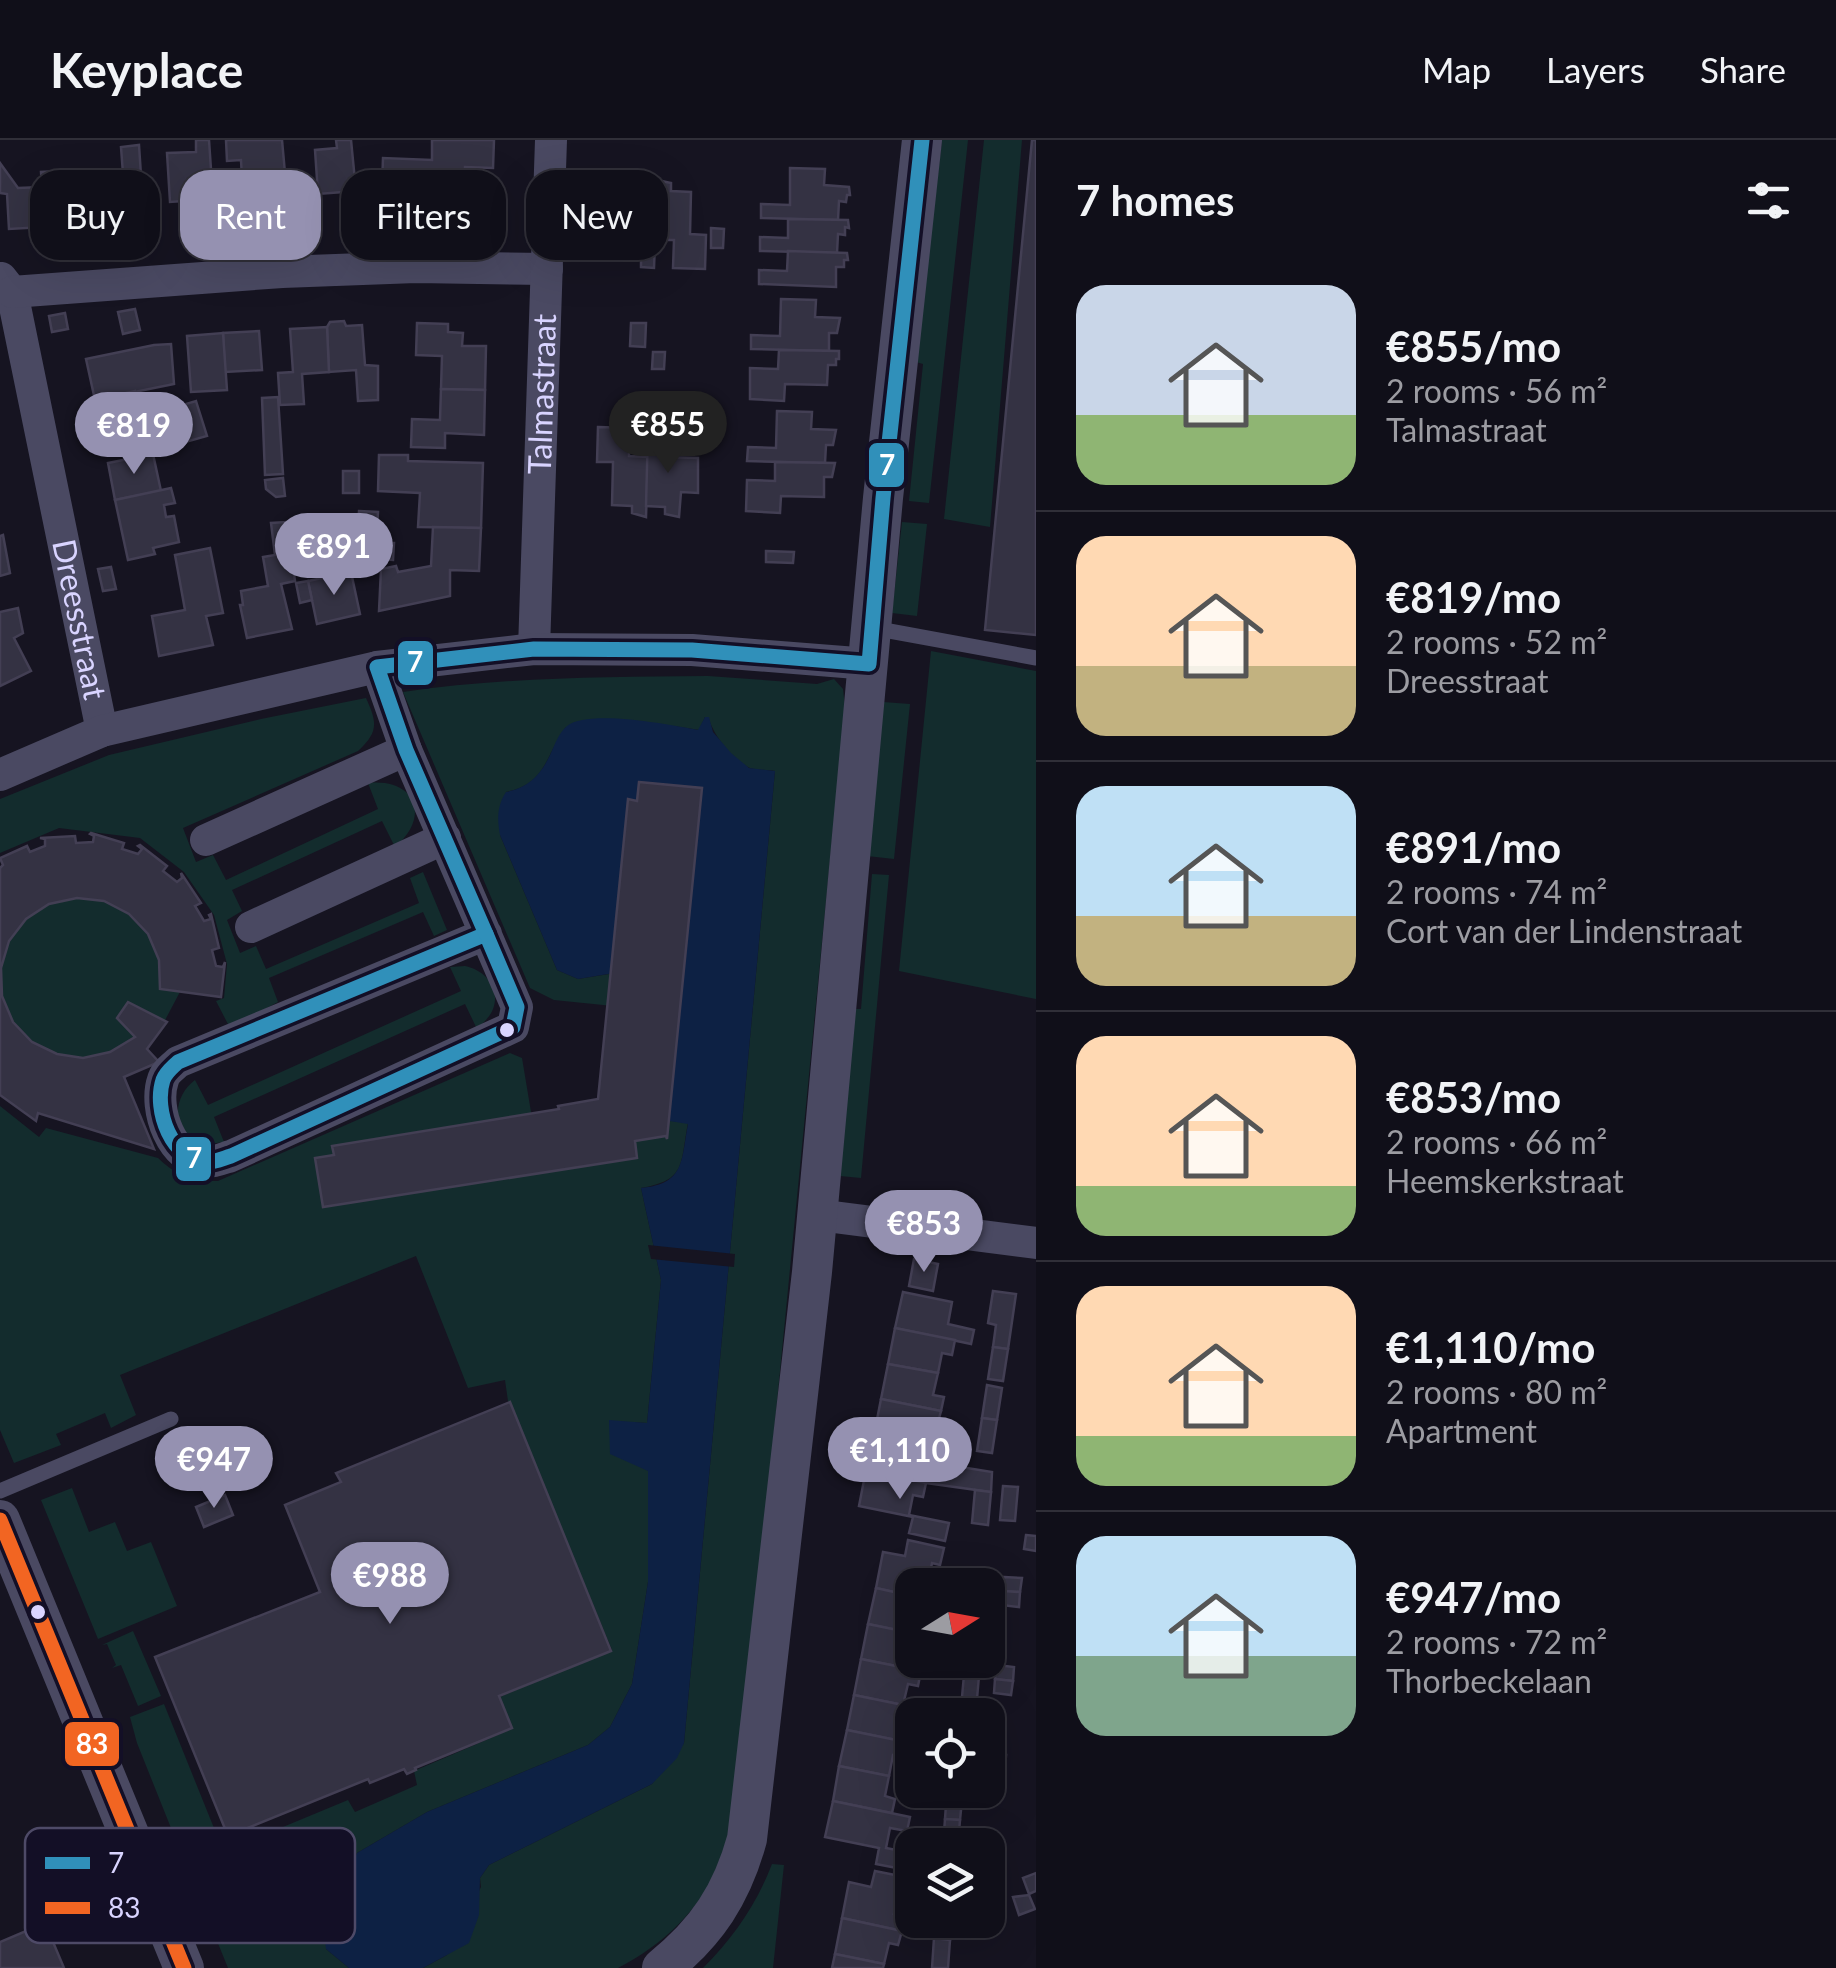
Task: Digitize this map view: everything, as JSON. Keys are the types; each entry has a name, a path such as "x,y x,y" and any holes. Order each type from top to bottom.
{"street":[{"name":"Talmastraat","path":"534,649 551,140"},
{"path":"662,1968 707,1925 720,1906 732,1885 747,1838 818,1215 885,478 922,140"},
{"path":"6,284 416,266 547,268"},
{"name":"Dreesstraat","path":"6,284 102,731"},
{"path":"0,775 102,731 377,668 534,649 871,646"},
{"path":"377,668 406,750 445,838 486,934 517,1007 513,1027 231,1156 207,1162 180,1150 168,1131 159,1093 164,1075 178,1062 486,934"},
{"path":"206,840 406,750"},
{"path":"251,927 445,838"},
{"path":"818,1215 1036,1242"},
{"path":"0,1520 126,1828"},
{"path":"174,1943 184,1968"}],"lane":[{"path":"871,646 1036,658"},
{"path":"0,1491 171,1419"}],"green space":[{"path":"942,140 968,140 929,503 909,501 923,364 916,362"},
{"path":"984,140 1022,140 990,527 944,519"},
{"path":"902,522 927,524 917,616 892,613"},
{"path":"931,651 1036,671 1036,999 899,971"},
{"path":"708,676 817,684 834,679 843,689 845,707 738,1800 724,1854 703,1895 665,1937 618,1968 423,1968 447,1955 489,1865 652,1784 684,1743 775,771 750,768 736,759 719,739 708,717 699,730 674,726 566,727 537,775 506,792 500,835 557,970 578,979 615,973 664,1120 688,1123 682,1159 674,1175 641,1188 661,1280 647,1423 609,1421 648,1471 648,1582 632,1684 610,1727 588,1745 427,1812 357,1853 355,1859 355,1828 281,1828 348,1800 355,1812 417,1785 414,1771 500,1734 488,1702 612,1650 508,1401 505,1380 468,1388 416,1256 120,1375 136,1415 111,1428 105,1413 56,1434 61,1445 14,1463 0,1430 0,1106 39,1137 46,1128 158,1158 185,1176 209,1181 218,1181 510,1053 522,1058 533,1124 604,1111 613,1006 554,1000 530,988 403,692 593,678"},
{"path":"366,698 374,726 370,738 358,751 183,828 196,862 213,855 226,880 378,809 368,783 398,787 407,793 415,812 413,824 395,847 382,821 232,890 242,911 227,920 240,953 256,946 266,969 419,903 410,878 423,872 447,930 434,936 423,912 269,978 278,1002 230,1028 216,1001 224,998 227,964 214,915 184,872 140,838 59,828 0,853 0,799 109,755"},
{"path":"883,702 910,704 894,859 867,856"},
{"path":"872,874 889,875 861,1178 840,1176 854,1009 861,1009"},
{"path":"81,896 117,903 137,915 160,945 182,988 163,1024 117,1052 78,1064 21,1038 5,1012 0,981 5,945 20,920 46,904"},
{"path":"465,966 485,976 495,994 492,1012 477,1029 465,1004 214,1117 224,1142 202,1143 183,1130 179,1104 195,1080 208,1105 461,991 450,967"},
{"path":"72,1488 89,1532 115,1522 127,1551 151,1542 177,1606 98,1639 41,1500"},
{"path":"133,1631 161,1696 138,1706 121,1665 112,1668 116,1665 107,1644 102,1645"},
{"path":"164,1704 214,1828 171,1828 130,1717"},
{"path":"772,1864 784,1865 773,1968 703,1968 743,1920"},
{"path":"218,1943 328,1943 326,1949 349,1968 228,1968"}],"water":[{"path":"705,717 709,717 713,732 749,768 775,771 684,1743 677,1758 652,1784 489,1865 480,1878 479,1915 469,1943 423,1968 349,1968 326,1949 325,1943 355,1943 357,1853 427,1812 588,1745 610,1727 632,1684 648,1582 648,1471 610,1454 609,1420 647,1423 661,1280 641,1188 666,1182 673,1176 682,1159 688,1124 663,1120 614,973 578,979 557,970 498,824 506,792 530,782 542,770 567,726 611,718 698,730"}],"pier":[{"path":"648,1245 735,1254 734,1267 651,1259"}],"building":[{"path":"196,140 209,140 211,170 180,170 180,201 170,202 167,153 196,152"},
{"path":"226,140 282,140 285,170 242,170 241,160 227,161"},
{"path":"336,140 351,140 354,170 341,170 341,192 321,194 321,170 316,170 315,150 337,148"},
{"path":"432,140 494,140 493,168 383,170 383,158 432,160"},
{"path":"1032,140 1036,140 1036,635 985,630"},
{"path":"139,145 141,170 123,170 121,147"},
{"path":"0,163 18,188 30,188 30,228 9,229 7,194 0,193"},
{"path":"790,168 825,169 824,185 849,187 846,202 839,201 838,220 761,218 761,204 790,205"},
{"path":"668,182 671,191 691,192 690,234 706,235 705,269 673,268 674,240 668,240"},
{"path":"788,219 848,220 849,228 845,227 845,235 838,234 837,253 760,251 760,237 788,238"},
{"path":"711,228 724,229 723,248 711,248"},
{"path":"788,251 847,253 848,260 844,260 844,267 836,267 836,287 759,284 759,270 787,271"},
{"path":"641,260 654,260 654,268 641,267"},
{"path":"781,299 816,300 815,317 840,318 837,333 829,333 829,351 751,349 751,335 780,336"},
{"path":"135,309 140,330 123,334 118,312"},
{"path":"65,313 68,329 52,332 49,316"},
{"path":"344,321 346,326 362,325 365,365 378,366 378,400 358,401 356,370 329,372 327,327 330,322"},
{"path":"417,323 448,324 448,332 463,333 462,346 486,346 485,390 441,389 442,356 416,355"},
{"path":"631,323 646,323 645,347 630,346"},
{"path":"327,327 329,372 302,374 304,404 280,405 278,373 293,372 290,329"},
{"path":"259,331 262,370 225,372 223,333"},
{"path":"223,333 227,390 191,392 187,336"},
{"path":"171,344 174,384 95,400 86,359"},
{"path":"779,350 839,351 839,359 836,365 828,365 827,385 785,384 784,401 750,399 750,368 778,369"},
{"path":"653,352 665,352 664,369 652,369"},
{"path":"441,389 485,390 484,435 445,433 445,448 411,447 412,419 440,420"},
{"path":"135,391 142,427 102,436 95,400"},
{"path":"278,397 283,474 265,475 262,398"},
{"path":"196,401 207,436 189,441 179,406"},
{"path":"777,411 812,412 811,429 836,430 833,445 826,445 825,463 747,461 748,447 776,448"},
{"path":"598,427 630,428 629,456 648,457 646,517 632,513 632,506 612,505 613,462 597,462"},
{"path":"648,429 663,429 662,457 698,458 698,493 681,492 679,517 665,514 665,507 646,506"},
{"path":"153,454 161,491 115,500 108,463"},
{"path":"379,455 408,455 408,461 483,463 481,528 418,527 420,493 378,491"},
{"path":"775,462 835,463 832,477 824,477 824,497 781,496 780,513 746,511 747,480 775,481"},
{"path":"343,471 359,471 359,493 343,493"},
{"path":"283,478 285,496 276,497 266,489 265,480"},
{"path":"171,488 175,503 164,505 166,517 174,516 179,542 153,548 155,554 128,560 115,500"},
{"path":"359,511 378,512 376,545 357,545"},
{"path":"287,522 295,581 281,584 292,629 247,638 241,591 268,586 263,557 275,555 271,523"},
{"path":"433,527 481,528 479,571 450,570 450,596 379,611 381,569 396,566 398,572 431,566"},
{"path":"3,535 10,573 0,576 0,536"},
{"path":"377,543 394,543 393,560 376,559"},
{"path":"210,548 223,613 206,616 213,645 159,656 152,616 185,610 175,555"},
{"path":"766,551 794,552 793,563 766,562"},
{"path":"111,567 116,589 103,591 98,569"},
{"path":"351,572 360,614 317,624 308,581"},
{"path":"308,581 312,600 300,603 296,583"},
{"path":"18,608 23,633 14,638 31,671 0,686 0,612"},
{"path":"639,782 702,788 667,1139 666,1136 635,1141 637,1158 323,1207 315,1158 334,1155 332,1146 559,1109 558,1106 598,1099 628,799 637,801"},
{"path":"91,833 124,843 122,849 138,854 140,845 167,866 163,871 177,882 181,873 201,903 195,906 204,921 211,919 211,914 219,948 212,950 216,966 223,967 225,962 221,997 160,989 159,960 148,934 129,914 104,901 77,898 49,904 26,919 9,941 1,968 2,996 13,1022 32,1042 57,1054 83,1058 110,1052 135,1037 117,1018 128,1002 167,1022 147,1049 159,1062 124,1077 154,1149 38,1113 36,1121 0,1095 0,858 27,846 30,852 45,846 45,839 40,838 75,836 76,843 93,842"},
{"path":"914,1259 938,1264 933,1291 909,1286"},
{"path":"993,1291 1016,1294 1008,1349 993,1347 996,1325 988,1323"},
{"path":"903,1292 952,1302 948,1324 974,1330 971,1344 895,1328"},
{"path":"895,1328 955,1340 952,1355 942,1353 938,1373 888,1364"},
{"path":"993,1347 1008,1349 1003,1381 988,1379"},
{"path":"888,1364 938,1373 933,1395 944,1397 941,1411 881,1399"},
{"path":"987,1385 1002,1388 997,1420 982,1418"},
{"path":"881,1399 941,1411 937,1426 927,1424 923,1445 874,1435"},
{"path":"510,1402 611,1651 499,1696 512,1728 407,1774 404,1769 370,1783 368,1779 248,1828 225,1828 155,1657 320,1592 285,1505 341,1482 336,1473"},
{"path":"982,1418 997,1420 992,1453 977,1451"},
{"path":"874,1435 923,1445 919,1466 941,1471 942,1464 992,1472 991,1492 866,1470"},
{"path":"866,1470 926,1483 923,1497 913,1495 909,1515 949,1523 945,1541 909,1533 913,1517 859,1506"},
{"path":"1003,1486 1018,1487 1015,1521 1000,1520"},
{"path":"975,1490 991,1492 988,1525 972,1523"},
{"path":"225,1495 233,1515 204,1527 196,1507"},
{"path":"1026,1535 1036,1536 1036,1551 1024,1549"},
{"path":"908,1540 944,1548 940,1565 895,1568 895,1592 876,1588 883,1552 905,1556"},
{"path":"1005,1577 1022,1578 1020,1592 1005,1591"},
{"path":"876,1588 895,1592 895,1630 868,1624"},
{"path":"1005,1591 1020,1592 1019,1607 1005,1605"},
{"path":"868,1624 895,1630 895,1666 861,1659"},
{"path":"861,1659 895,1666 895,1678 920,1678 918,1686 908,1684 905,1698 895,1698 895,1703 854,1695"},
{"path":"1005,1666 1014,1667 1013,1681 995,1679 1005,1678"},
{"path":"964,1678 979,1678 977,1698 962,1698"},
{"path":"995,1679 1013,1681 1011,1695 994,1693"},
{"path":"854,1695 895,1703 895,1740 847,1730"},
{"path":"847,1730 895,1740 889,1776 839,1766"},
{"path":"839,1766 889,1776 885,1796 895,1799 892,1813 833,1801"},
{"path":"833,1801 910,1817 908,1828 890,1828 886,1848 895,1850 895,1868 876,1864 879,1848 825,1837"},
{"path":"946,1808 961,1808 960,1820 945,1819"},
{"path":"945,1819 960,1820 959,1828 944,1828"},
{"path":"875,1871 895,1875 895,1929 842,1918 849,1882 871,1887"},
{"path":"1036,1873 1036,1891 1029,1894 1023,1878"},
{"path":"1029,1895 1035,1909 1019,1915 1013,1897"},
{"path":"842,1918 895,1929 895,1938 900,1938 898,1945 889,1943 884,1964 835,1954"},
{"path":"25,1931 25,1943 53,1943 64,1968 0,1968 0,1942"},
{"path":"934,1938 950,1940 948,1968 932,1968"},
{"path":"835,1954 884,1964 883,1968 832,1968"}],"transit line":[{"name":"7","path":"486,934 406,750 377,667 534,649 692,650 869,664 922,140"},
{"name":"7","path":"486,934 517,1007 513,1027 231,1156 211,1162 195,1160 175,1144 163,1119 161,1092 164,1077 178,1062 486,934"},
{"name":"83","path":"0,1520 126,1828"},
{"name":"83","path":"174,1943 184,1968"}]}
